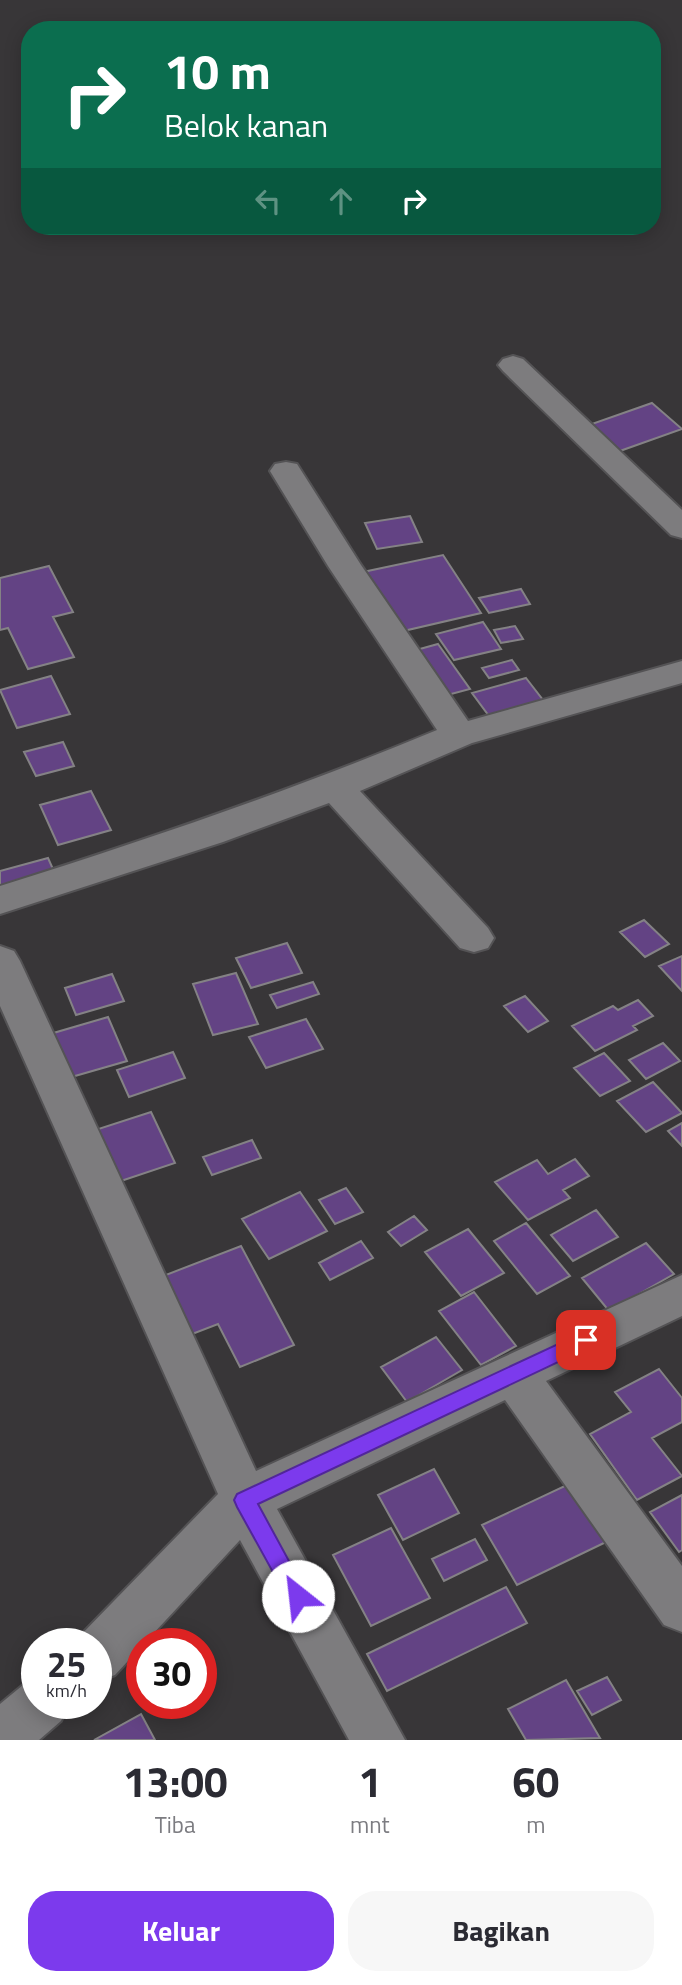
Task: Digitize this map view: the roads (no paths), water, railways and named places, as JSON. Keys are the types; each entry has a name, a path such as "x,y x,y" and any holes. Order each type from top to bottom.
{"street":[{"path":"513,365 682,528"},
{"path":"286,471 345,566 459,735"},
{"path":"682,645 679,648 682,653"},
{"path":"0,900 210,833 335,787 459,735 682,672"},
{"path":"335,787 474,938"},
{"path":"0,961 245,1500 378,1740"},
{"path":"112,1640 245,1500 682,1294"},
{"path":"513,1374 682,1608"},
{"path":"0,1738 23,1719"}]}
